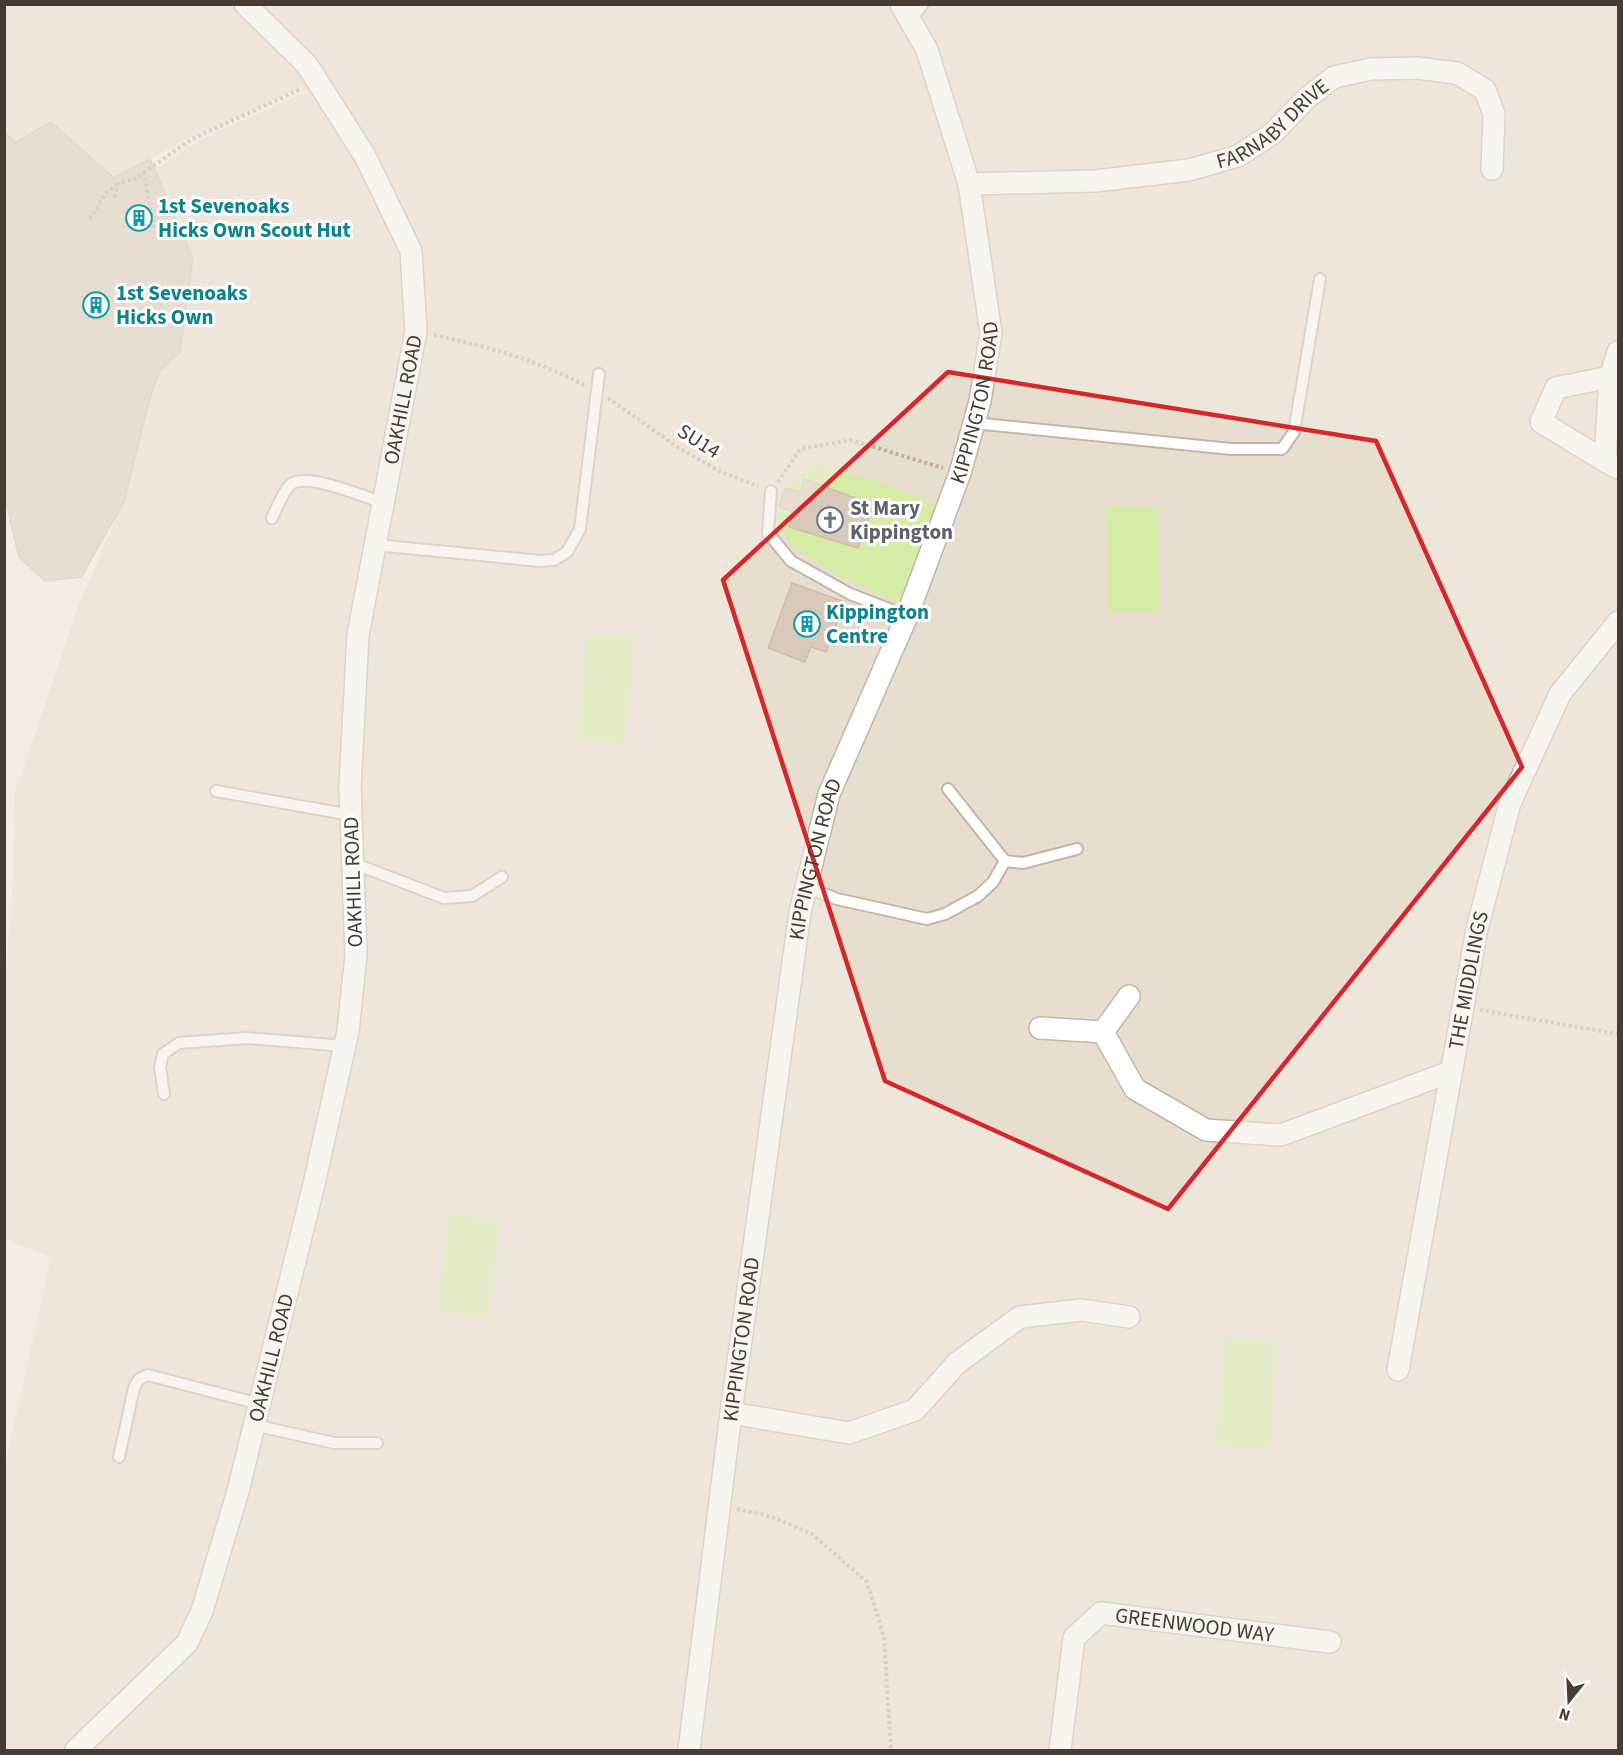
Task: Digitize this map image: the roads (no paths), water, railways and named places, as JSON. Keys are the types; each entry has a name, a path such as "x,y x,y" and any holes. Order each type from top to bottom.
{"street":[{"name":"OAKHILL ROAD","path":"76,1750 187,1643 202,1611 260,1404 314,1184 344,1046 356,955 351,815 358,635 416,331 411,251 366,156 318,81 307,65 245,4"},
{"name":"KIPPINGTON ROAD","path":"688,1750 721,1506 730,1413 796,936 806,887 829,794 907,616 960,473 980,401 991,333 969,184 927,50 911,10"},
{"name":"FARNABY DRIVE","path":"969,184 1095,181 1189,170 1238,156 1272,135 1307,98 1334,77 1371,69 1417,68 1457,73 1485,90 1494,114 1492,169"},
{"path":"1612,465 1610,377 1618,352"},
{"path":"1610,377 1556,388 1541,422 1612,465"},
{"name":"THE MIDDLINGS","path":"1398,1370 1477,929 1510,803 1560,694 1618,622"},
{"path":"1103,1032 1129,996"},
{"path":"1040,1028 1103,1032"},
{"path":"1103,1032 1135,1089 1206,1130 1281,1134 1450,1072"},
{"path":"730,1413 849,1433 915,1410 957,1363 1020,1317 1081,1311 1130,1317"},
{"name":"GREENWOOD WAY","path":"1060,1750 1074,1638 1101,1613 1330,1642"}],"lane":[{"path":"973,423 1231,449 1282,449 1294,432 1320,279"},
{"path":"375,545 540,561 554,560 567,552 580,529 599,374"},
{"path":"272,518 291,484 299,481 315,481 383,503"},
{"path":"771,491 768,533 791,561 850,594 907,616"},
{"path":"948,789 1005,861 1023,862 1077,849"},
{"path":"216,791 351,815"},
{"path":"806,887 837,899 927,919 945,914 978,896 993,882 1005,861"},
{"path":"353,863 444,898 472,896 502,877"},
{"path":"164,1094 160,1067 163,1054 179,1043 248,1038 344,1046"},
{"path":"119,1457 134,1388 139,1379 148,1376 260,1404"},
{"path":"254,1425 334,1443 377,1443"}],"place":[{"name":"1st Sevenoaks Hicks Own Scout Hut","path":"139,218"},
{"name":"1st Sevenoaks Hicks Own","path":"96,305"},
{"name":"St Mary Kippington","path":"830,520"},
{"name":"Kippington Centre","path":"807,624"}]}
